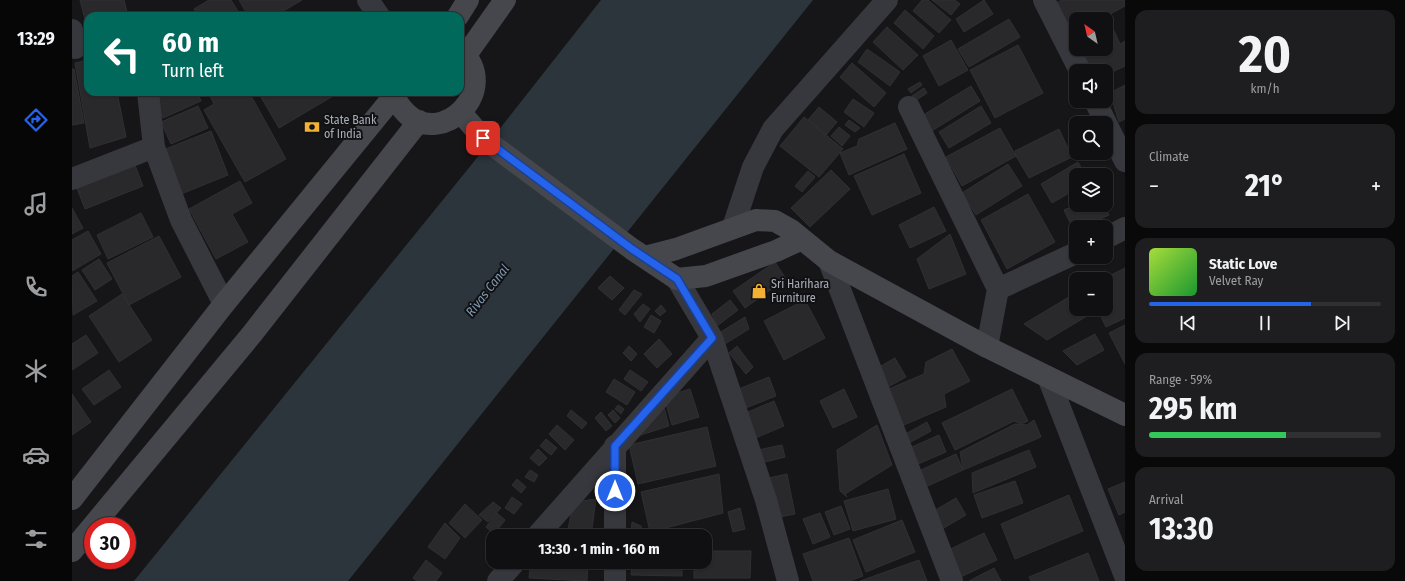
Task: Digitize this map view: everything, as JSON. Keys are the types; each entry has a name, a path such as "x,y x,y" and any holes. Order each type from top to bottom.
{"street":[{"path":"368,0 376,12"},
{"path":"460,12 468,0"},
{"path":"464,52 505,0"},
{"path":"733,227 753,167 773,129 887,0"},
{"path":"1044,0 1076,64"},
{"path":"395,96 400,106 408,115 429,123 441,123 461,113 469,103 474,91 475,79 472,66 464,54"},
{"path":"148,96 154,147 181,220 224,304"},
{"path":"73,496 224,304 392,96"},
{"path":"909,107 998,289 987,347"},
{"path":"1098,108 1125,161"},
{"path":"461,113 483,138 638,253 677,279 712,338 766,500 788,581"},
{"path":"72,551 252,334 418,120"},
{"path":"72,179 154,147"},
{"path":"638,253 676,249 733,227 756,220 775,221 802,239 829,261 987,347 1125,415"},
{"path":"1113,234 1125,228"},
{"path":"677,279 706,276 763,256 802,239"},
{"path":"998,289 1069,256"},
{"path":"829,261 952,581"},
{"path":"543,529 712,338"},
{"path":"1048,377 1125,576"},
{"path":"615,446 615,529"},
{"path":"498,581 509,569"},
{"path":"615,569 615,581"}],"water":[{"name":"Rivas Canal","path":"601,0 813,0 348,581 134,581 472,164"}],"building":[{"path":"80,0 124,0 127,12 84,12 84,15"},
{"path":"209,0 231,0 238,12 196,12 194,9"},
{"path":"239,0 302,0 282,12 246,12"},
{"path":"922,0 928,0 951,20 939,33 913,11"},
{"path":"932,0 955,0 960,4 951,15"},
{"path":"984,0 993,14 964,32 956,19"},
{"path":"1062,0 1125,0 1125,6 1113,12 1069,12 1069,27 1056,3"},
{"path":"905,10 934,36 923,49 894,23"},
{"path":"1009,19 1020,37 969,67 958,49"},
{"path":"887,27 918,55 903,70 873,42"},
{"path":"1113,28 1120,44 1125,41 1125,66 1113,72 1113,64 1084,64 1080,56 1113,56"},
{"path":"951,40 968,70 939,86 923,56"},
{"path":"1018,45 1043,93 995,118 970,70"},
{"path":"867,49 900,72 890,86 858,62"},
{"path":"84,61 84,96 118,96 126,137 90,148 75,63"},
{"path":"852,63 886,93 874,107 840,77"},
{"path":"72,69 74,69 84,123 72,125"},
{"path":"920,82 922,85 911,93 908,89"},
{"path":"1125,85 1125,119 1119,122 1113,103 1113,91"},
{"path":"971,86 980,101 930,132 925,114"},
{"path":"924,88 927,93 915,101 912,96"},
{"path":"153,96 199,96 201,101 163,118"},
{"path":"210,96 251,96 286,159 245,182 204,110 214,104"},
{"path":"260,96 333,96 279,128"},
{"path":"853,99 874,113 864,127 844,112"},
{"path":"198,106 208,128 171,144 161,122"},
{"path":"981,106 991,123 949,148 939,132"},
{"path":"819,107 837,122 826,135 808,120"},
{"path":"804,117 843,149 819,177 780,146"},
{"path":"849,120 860,128 855,132 845,125"},
{"path":"895,123 907,149 849,175 840,153 857,146 859,139"},
{"path":"839,127 850,136 842,146 831,136"},
{"path":"1000,128 1016,156 962,186 946,157"},
{"path":"1059,129 1069,151 1069,158 1029,178 1016,156 1015,151"},
{"path":"211,131 228,175 181,194 163,150"},
{"path":"904,154 921,193 872,215 854,176"},
{"path":"133,160 143,186 85,209 75,183"},
{"path":"1078,162 1081,168 1069,168 1069,193 1052,203 1041,184"},
{"path":"1008,164 1022,186 976,215 962,193"},
{"path":"831,170 850,189 810,227 791,208"},
{"path":"808,171 815,177 802,192 795,186"},
{"path":"240,181 252,203 232,214 248,242 216,259 189,209"},
{"path":"1028,194 1055,242 1007,269 981,220"},
{"path":"934,207 946,231 910,248 899,225"},
{"path":"72,208 83,228 72,234"},
{"path":"1069,208 1069,212 1108,212 1109,215 1098,220 1069,220 1064,210"},
{"path":"141,213 153,237 108,259 97,235"},
{"path":"88,231 101,254 72,271 72,240"},
{"path":"950,234 966,274 929,289 917,259"},
{"path":"159,236 181,277 129,305 107,263"},
{"path":"99,259 112,279 95,290 82,270"},
{"path":"775,262 786,279 745,308 733,291"},
{"path":"1125,268 1125,318 1106,327 1100,316 1113,316 1113,274"},
{"path":"78,272 97,301 73,315 72,276"},
{"path":"610,276 624,288 612,300 598,288"},
{"path":"634,290 642,294 625,315 619,310"},
{"path":"122,294 152,340 119,362 89,316"},
{"path":"1069,297 1069,316 1087,316 1047,340 1024,324"},
{"path":"730,300 738,310 717,326 712,314"},
{"path":"805,300 825,338 784,360 764,321"},
{"path":"643,304 650,309 640,322 634,314"},
{"path":"661,305 666,311 660,316 655,311"},
{"path":"651,315 661,321 654,333 644,327"},
{"path":"745,317 749,329 725,344 719,333"},
{"path":"1125,325 1125,364 1109,333"},
{"path":"1095,334 1104,350 1077,365 1063,351"},
{"path":"86,335 98,353 72,370 72,344"},
{"path":"659,339 672,354 657,368 644,354"},
{"path":"629,346 637,354 631,361 623,353"},
{"path":"737,346 753,367 746,374 729,353"},
{"path":"952,349 970,381 944,394 946,407 885,433 870,397 924,374 926,362"},
{"path":"895,358 906,377 877,393 867,374"},
{"path":"109,370 121,387 94,405 82,389"},
{"path":"630,370 648,382 641,391 624,379"},
{"path":"769,377 776,396 743,409 736,390"},
{"path":"614,379 635,392 627,405 606,392"},
{"path":"690,389 699,417 672,425 664,397"},
{"path":"844,389 857,417 833,428 820,401"},
{"path":"1012,389 1028,421 1021,424 1014,421 955,450 942,423"},
{"path":"72,394 91,422 72,435"},
{"path":"662,400 669,426 628,439"},
{"path":"774,401 784,426 753,439 743,414"},
{"path":"618,405 624,409 621,414 615,409"},
{"path":"571,410 587,423 582,429 567,416"},
{"path":"613,410 620,418 615,423 608,415"},
{"path":"601,412 612,426 606,431 595,418"},
{"path":"1034,420 1041,437 963,470 960,452 1015,424 1027,425"},
{"path":"927,422 931,431 898,449 893,441"},
{"path":"557,425 574,440 565,450 549,434"},
{"path":"877,425 892,465 845,494 847,497 840,491 837,450"},
{"path":"707,427 716,466 638,484 629,445"},
{"path":"939,435 946,452 904,470 896,454"},
{"path":"546,439 557,448 551,455 540,446"},
{"path":"782,445 785,457 761,463 758,450"},
{"path":"538,449 547,458 539,466 530,458"},
{"path":"1029,450 1036,467 973,493 972,473"},
{"path":"956,454 963,470 910,494 903,478"},
{"path":"530,470 538,475 534,482 525,477"},
{"path":"719,474 723,513 662,529 649,529 641,492"},
{"path":"787,474 795,514 775,518 764,479"},
{"path":"517,479 526,487 521,493 512,485"},
{"path":"1015,481 1023,503 982,518 974,495"},
{"path":"1125,482 1125,512 1119,515 1108,489"},
{"path":"888,489 896,519 853,531 844,501"},
{"path":"1069,495 1083,531 1015,559 1001,524"},
{"path":"512,497 522,504 514,514 505,508"},
{"path":"956,498 966,515 937,532 932,512"},
{"path":"596,499 592,529 568,529 573,502"},
{"path":"493,502 501,508 488,522 479,515"},
{"path":"465,504 482,520 465,538 449,523"},
{"path":"841,506 850,529 834,535 825,512"},
{"path":"740,508 745,529 733,532 728,512"},
{"path":"497,513 505,520 498,529 488,529 486,527"},
{"path":"820,513 830,537 813,544 803,519"},
{"path":"902,520 915,552 866,572 853,540"},
{"path":"632,522 641,526 641,529 632,529"},
{"path":"445,523 460,538 445,559 428,547"},
{"path":"984,533 997,560 952,581 938,555"},
{"path":"849,538 863,576 850,581 813,581 803,554"},
{"path":"712,551 751,551 750,578 694,578 694,569 712,569"},
{"path":"1088,553 1099,581 1031,581 1029,577"},
{"path":"426,560 442,573 436,581 417,581 413,578"},
{"path":"919,560 927,581 860,581"},
{"path":"994,568 1001,581 969,581"},
{"path":"530,569 588,569 587,581 529,578"},
{"path":"631,569 682,569 682,576 631,575"}],"place":[{"name":"State Bank of India","path":"312,127"},
{"name":"Sri Harihara Furniture","path":"759,291"}],"route":[{"path":"483,138 632,249 677,279 712,338 615,446 615,491"}]}
